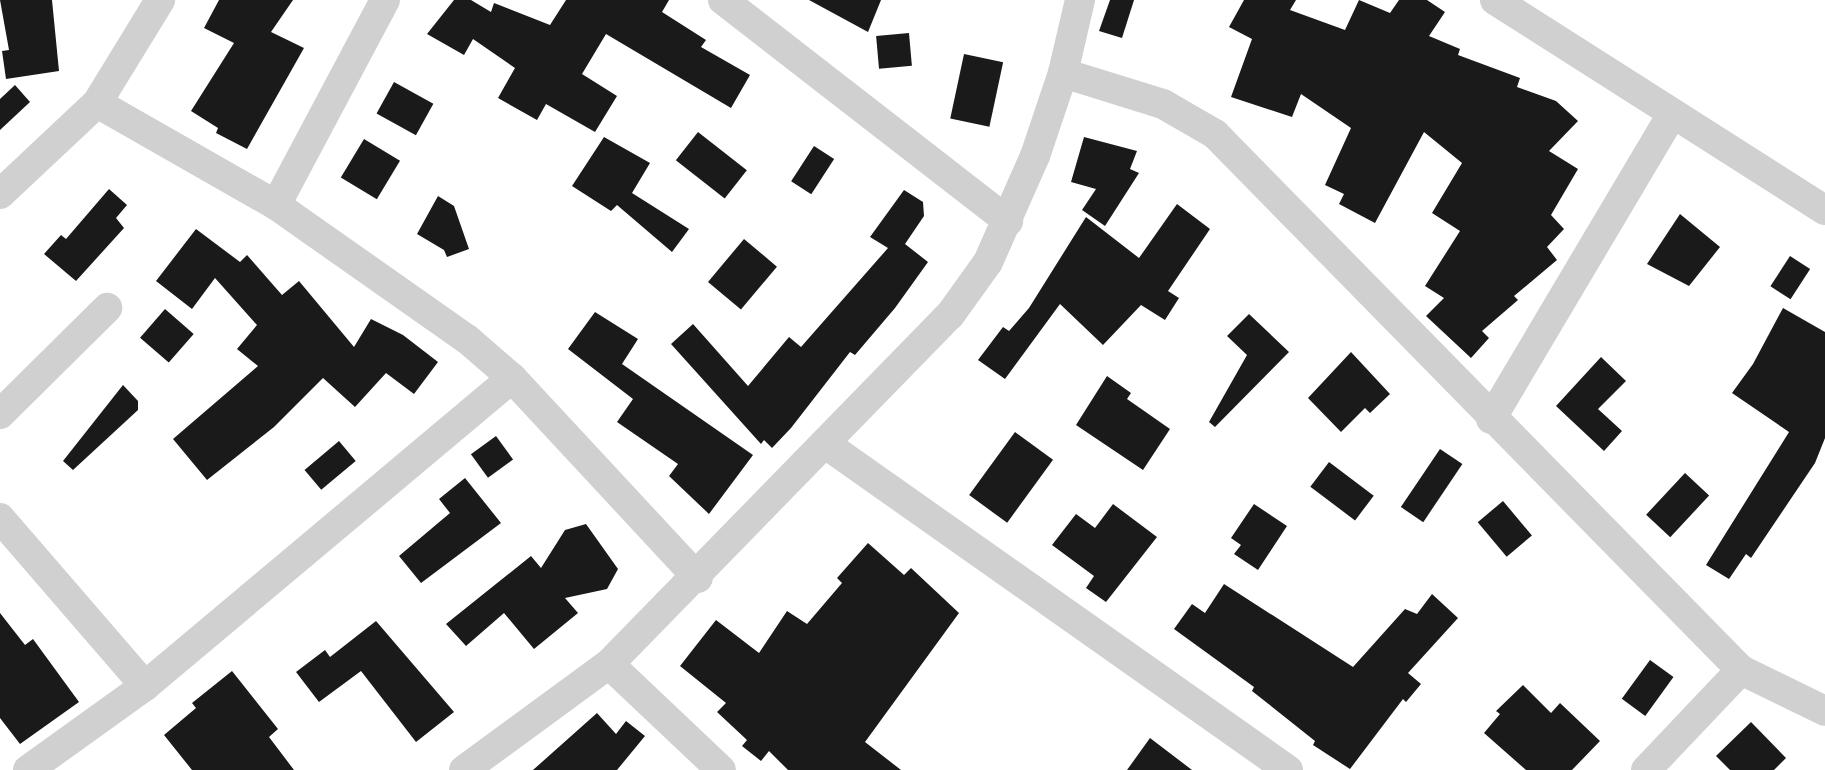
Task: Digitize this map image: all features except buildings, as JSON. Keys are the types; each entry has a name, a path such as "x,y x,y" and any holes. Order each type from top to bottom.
{"street":[{"path":"0,194 97,103 160,0"},
{"path":"276,205 384,0"},
{"path":"723,0 1008,221"},
{"path":"464,770 610,664 698,578 950,315 988,262 1008,221 1063,73 1080,0"},
{"path":"1495,0 1671,116 1825,210"},
{"path":"1063,73 1163,104 1215,134 1741,670 1825,711"},
{"path":"97,103 276,205 467,339 512,378 698,578"},
{"path":"1492,419 1671,116"},
{"path":"0,414 107,308"},
{"path":"28,770 145,686 512,378"},
{"path":"827,445 1287,770"},
{"path":"0,518 145,686"},
{"path":"610,664 721,770"},
{"path":"1646,770 1741,670"}]}
